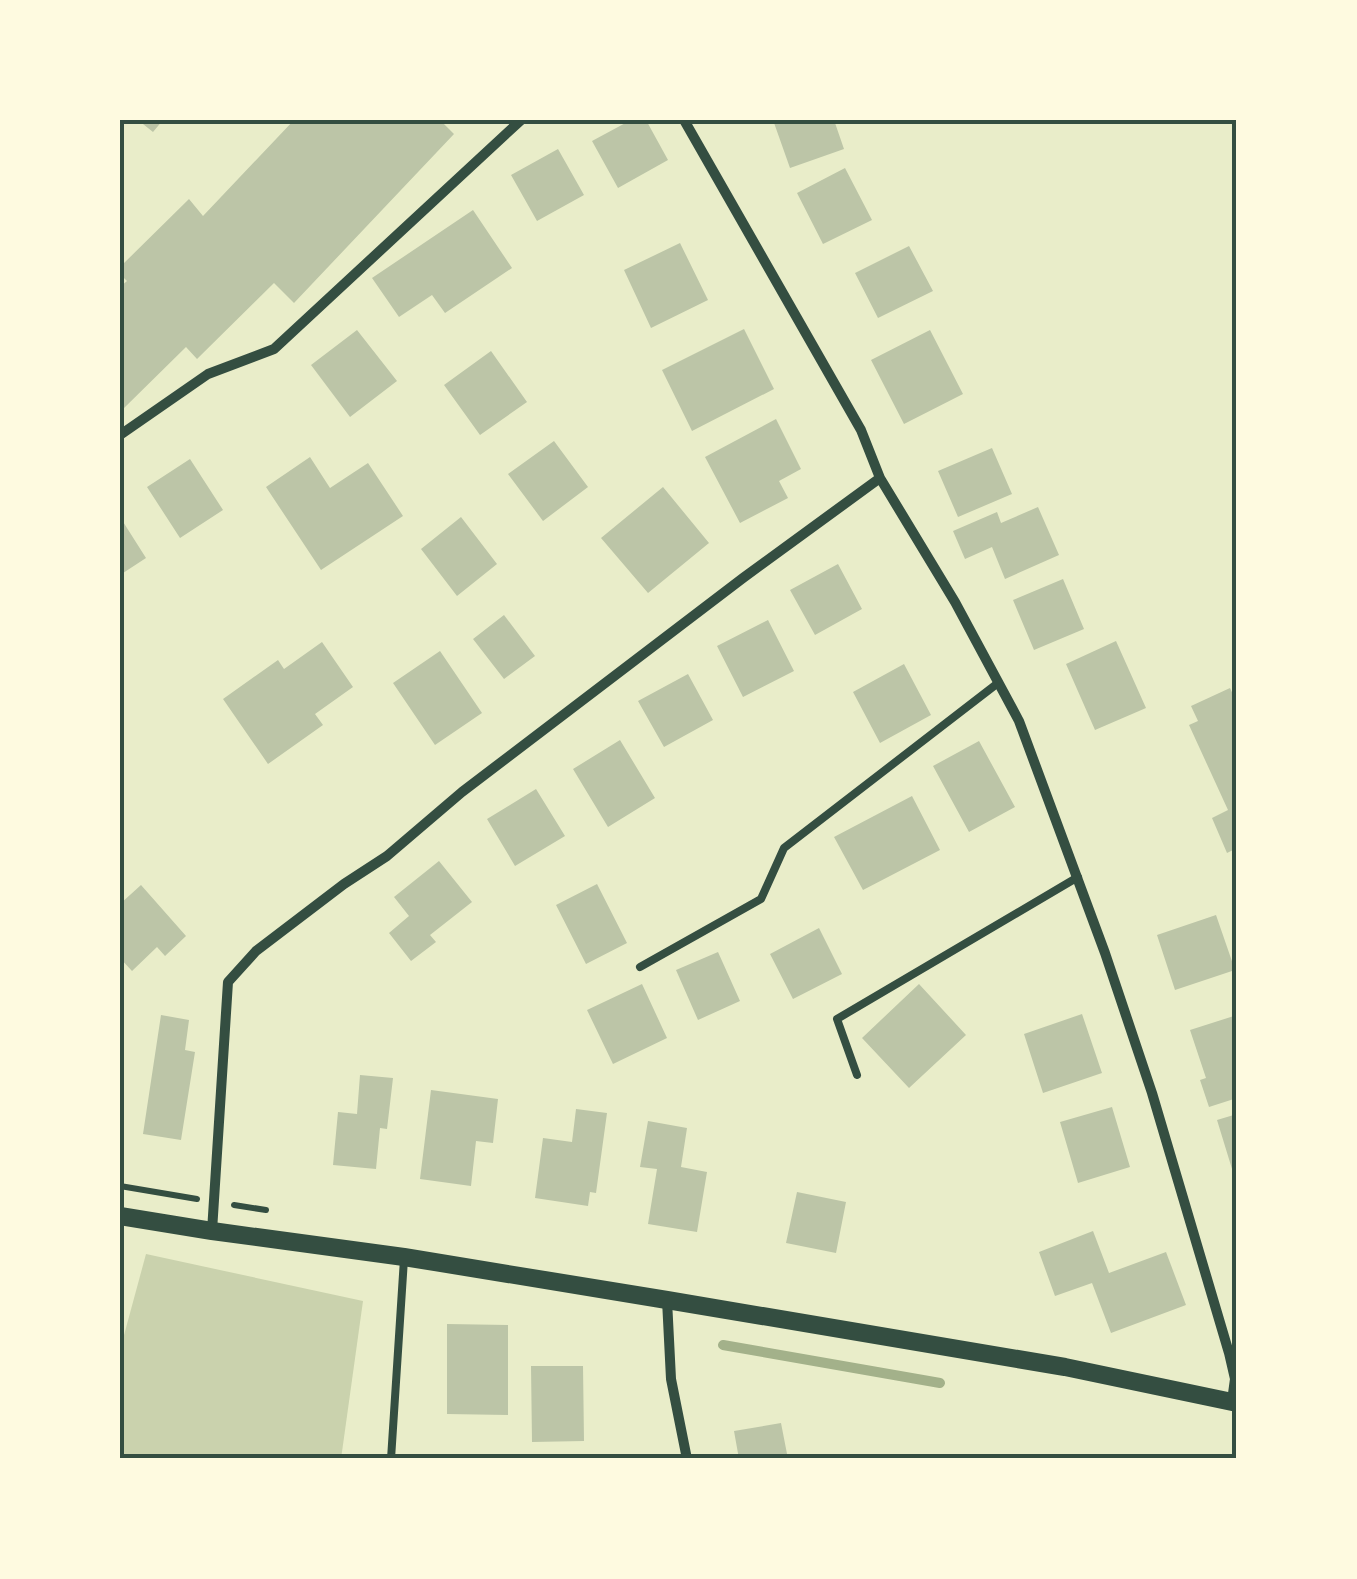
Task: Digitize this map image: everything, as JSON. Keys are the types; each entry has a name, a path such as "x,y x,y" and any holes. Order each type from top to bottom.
{"street":[{"path":"120,435 208,374 274,349 521,120"},
{"path":"120,1216 404,1256 1065,1368 1234,1402 1235,1380 1152,1093 1078,877 1018,721 955,602 880,478 861,430 684,120"},
{"path":"212,1231 228,982 256,951 387,856 462,792 880,478"},
{"path":"667,1300 671,1379 686,1459"}],"lane":[{"path":"640,968 761,900 784,848 998,682"},
{"path":"857,1075 836,1019 1078,877"},
{"path":"391,1459 404,1256"}],"green space":[{"path":"146,1254 363,1301 341,1459 120,1459 120,1350"}],"building":[{"path":"138,120 163,120 153,132"},
{"path":"294,120 440,120 454,134 294,303 274,283 197,359 186,347 120,412 120,287 127,281 120,274 120,267 189,199 203,216"},
{"path":"631,120 646,120 668,160 618,188 592,141"},
{"path":"773,120 834,120 844,149 790,168"},
{"path":"558,149 584,195 537,221 511,175"},
{"path":"845,168 872,220 823,244 797,193"},
{"path":"473,210 512,268 445,313 432,295 399,317 372,278"},
{"path":"680,243 708,300 651,328 624,270"},
{"path":"909,246 933,291 878,318 855,273"},
{"path":"744,329 774,389 692,431 662,370"},
{"path":"357,330 397,381 350,417 311,365"},
{"path":"930,330 963,394 904,424 871,360"},
{"path":"491,351 527,402 480,435 444,385"},
{"path":"776,419 801,469 779,481 788,498 740,523 705,457"},
{"path":"554,441 588,487 543,521 508,474"},
{"path":"992,448 1012,494 958,517 938,471"},
{"path":"310,457 330,488 368,463 403,516 321,570 266,487"},
{"path":"190,459 223,510 180,538 147,487"},
{"path":"663,487 709,543 648,593 601,538"},
{"path":"1038,507 1059,555 1005,579 992,547 965,559 953,531 997,512 1001,523"},
{"path":"120,517 146,558 120,575"},
{"path":"461,517 497,564 457,596 421,549"},
{"path":"838,564 862,609 815,635 790,590"},
{"path":"1063,579 1084,629 1034,650 1013,600"},
{"path":"504,615 535,656 504,679 473,639"},
{"path":"768,620 794,671 743,697 717,646"},
{"path":"1116,641 1146,708 1095,730 1066,664"},
{"path":"322,642 353,687 315,714 323,725 268,764 223,699 278,660 284,669"},
{"path":"440,651 482,713 435,745 393,683"},
{"path":"904,664 931,715 880,743 853,692"},
{"path":"688,674 713,720 664,747 638,701"},
{"path":"1230,688 1237,703 1237,848 1227,853 1212,818 1228,810 1189,725 1198,721 1191,706"},
{"path":"620,740 655,798 608,827 573,769"},
{"path":"979,741 1015,807 969,832 933,766"},
{"path":"536,789 565,836 515,866 487,819"},
{"path":"912,796 940,850 863,890 834,837"},
{"path":"439,861 472,902 430,935 436,942 411,961 389,933 409,916 394,897"},
{"path":"597,884 627,943 586,964 556,905"},
{"path":"141,885 186,936 165,956 157,947 132,971 120,958 120,904"},
{"path":"1216,915 1235,970 1175,990 1157,935"},
{"path":"819,928 842,974 793,999 770,954"},
{"path":"718,952 740,1001 698,1020 676,970"},
{"path":"642,984 667,1038 613,1064 587,1010"},
{"path":"919,984 966,1035 909,1088 862,1038"},
{"path":"1082,1014 1102,1073 1043,1093 1024,1034"},
{"path":"161,1015 189,1020 185,1050 195,1052 181,1140 143,1134"},
{"path":"1237,1015 1237,1098 1209,1107 1200,1080 1206,1078 1190,1030"},
{"path":"360,1075 393,1078 387,1129 380,1128 376,1169 333,1165 338,1112 357,1114"},
{"path":"431,1090 498,1099 493,1143 476,1141 471,1186 420,1179"},
{"path":"1112,1107 1130,1167 1078,1183 1060,1122"},
{"path":"576,1109 607,1113 596,1193 590,1192 588,1206 535,1198 543,1138 572,1142"},
{"path":"1237,1114 1237,1182 1236,1182 1217,1120"},
{"path":"648,1121 687,1128 681,1167 707,1172 697,1232 648,1224 657,1169 640,1167"},
{"path":"797,1192 846,1202 836,1253 786,1243"},
{"path":"1093,1231 1109,1273 1166,1252 1186,1305 1111,1333 1092,1283 1055,1296 1039,1252"},
{"path":"447,1324 508,1325 508,1415 447,1414"},
{"path":"531,1366 583,1366 584,1441 532,1442"},
{"path":"781,1423 788,1459 739,1459 734,1431"},
{"path":"462,1454 462,1459 411,1459 411,1455"}],"waterway":[{"path":"723,1345 940,1383"}]}
